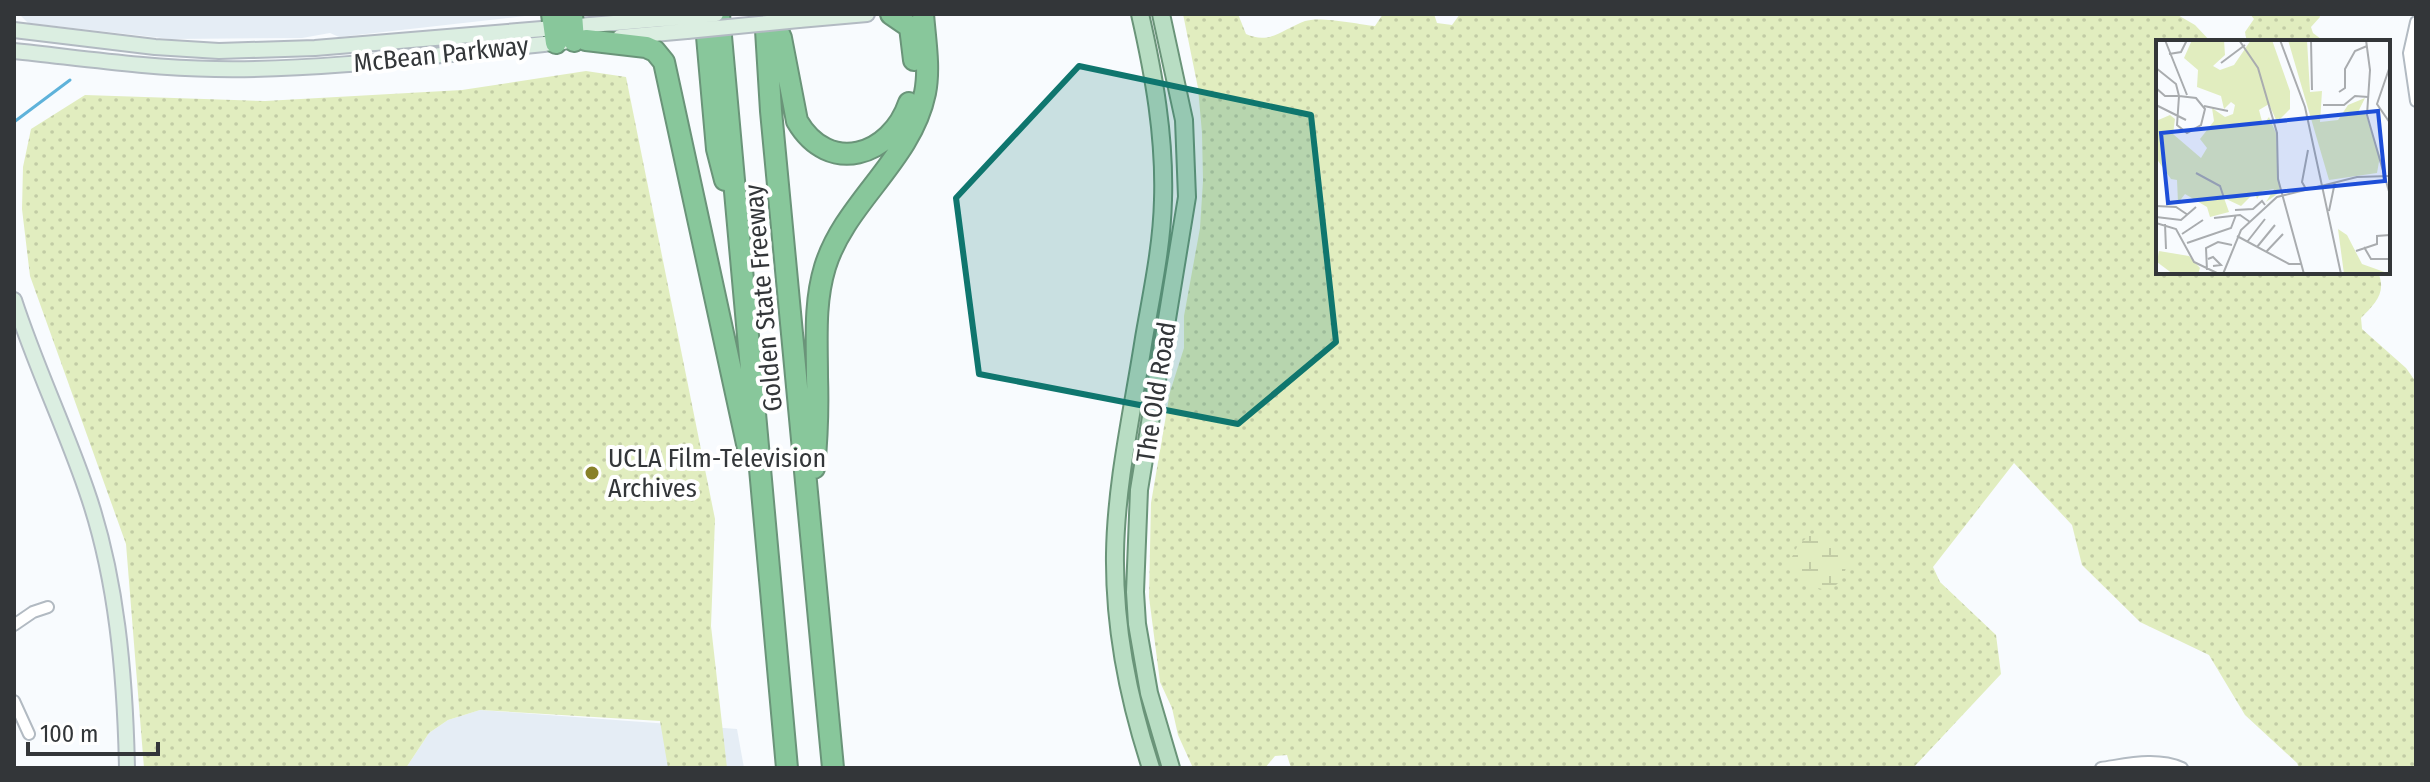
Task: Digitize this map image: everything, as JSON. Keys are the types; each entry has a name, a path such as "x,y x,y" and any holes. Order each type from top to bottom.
{"highway":[{"name":"Golden State Freeway","path":"718,14 787,768"},
{"name":"Golden State Freeway","path":"768,14 771,111 833,768"},
{"path":"768,14 781,38 797,121 820,146 850,153 869,150 889,137 911,99 914,77 910,27 891,14"},
{"path":"809,520 818,424 817,319 820,287 830,254 845,224 916,122 927,82 923,14"},
{"path":"693,21 717,149 741,245"},
{"path":"567,30 646,47 655,51 664,62 765,525"}],"main road":[{"name":"McBean Parkway","path":"693,21 718,14"},
{"name":"McBean Parkway","path":"14,30 155,47 219,51 315,48 693,21 799,20 867,14"},
{"name":"The Old Road","path":"1140,14 1159,114 1163,202 1156,265 1121,481 1115,567 1122,659 1151,768"},
{"name":"The Old Road","path":"1161,14 1184,120 1187,197 1139,490 1135,592 1144,668 1171,768"},
{"name":"McBean Parkway","path":"14,51 175,67 313,67 567,30"},
{"path":"264,68 293,62 315,48"},
{"path":"14,300 30,350 86,490 104,554 118,638 127,768"}],"street":[{"path":"2416,22 2409,53 2416,101"},
{"path":"14,625 33,612 48,607"},
{"path":"14,701 29,734"},
{"path":"2101,768 2143,762 2182,768"}],"highlighted area":[{"path":"1079,66 1311,115 1336,342 1238,424 979,374 956,198"}],"shaded area":[{"path":"527,14 339,37 330,33 302,38 171,39 28,23 20,15"},
{"path":"480,710 737,729 744,768 406,768 429,733 448,720"}],"green space":[{"path":"1183,14 1238,14 1246,34 1262,38 1311,20 1375,26 1383,14 1434,14 1437,23 1452,25 1460,14 2176,14 2195,25 2209,40 2156,40 2156,274 2379,274 2380,292 2375,303 2361,318 2362,329 2406,368 2416,382 2416,768 2299,768 2245,715 2209,655 2140,622 2082,565 2072,525 2014,463 1933,567 1940,582 1996,635 2001,674 1913,768 1291,768 1287,755 1275,756 1265,768 1193,768 1160,682 1149,597 1151,503 1170,392 1184,348 1184,316 1200,228 1203,181 1198,88"},
{"path":"2250,14 2319,14 2320,17 2311,27 2313,33 2322,40 2247,40 2245,32 2254,19"},
{"path":"586,71 626,77 715,519 711,626 727,768 668,768 660,721 480,710 448,720 429,733 406,768 144,768 126,544 30,276 22,209 23,167 31,129 85,95 265,101 462,90"},
{"path":"1809,536 1826,539 1848,558 1843,577 1829,590 1805,582 1789,563 1798,545"}],"waterway":[{"path":"14,122 70,80"}],"place":[{"name":"UCLA Film-Television Archives","path":"592,473"}]}
